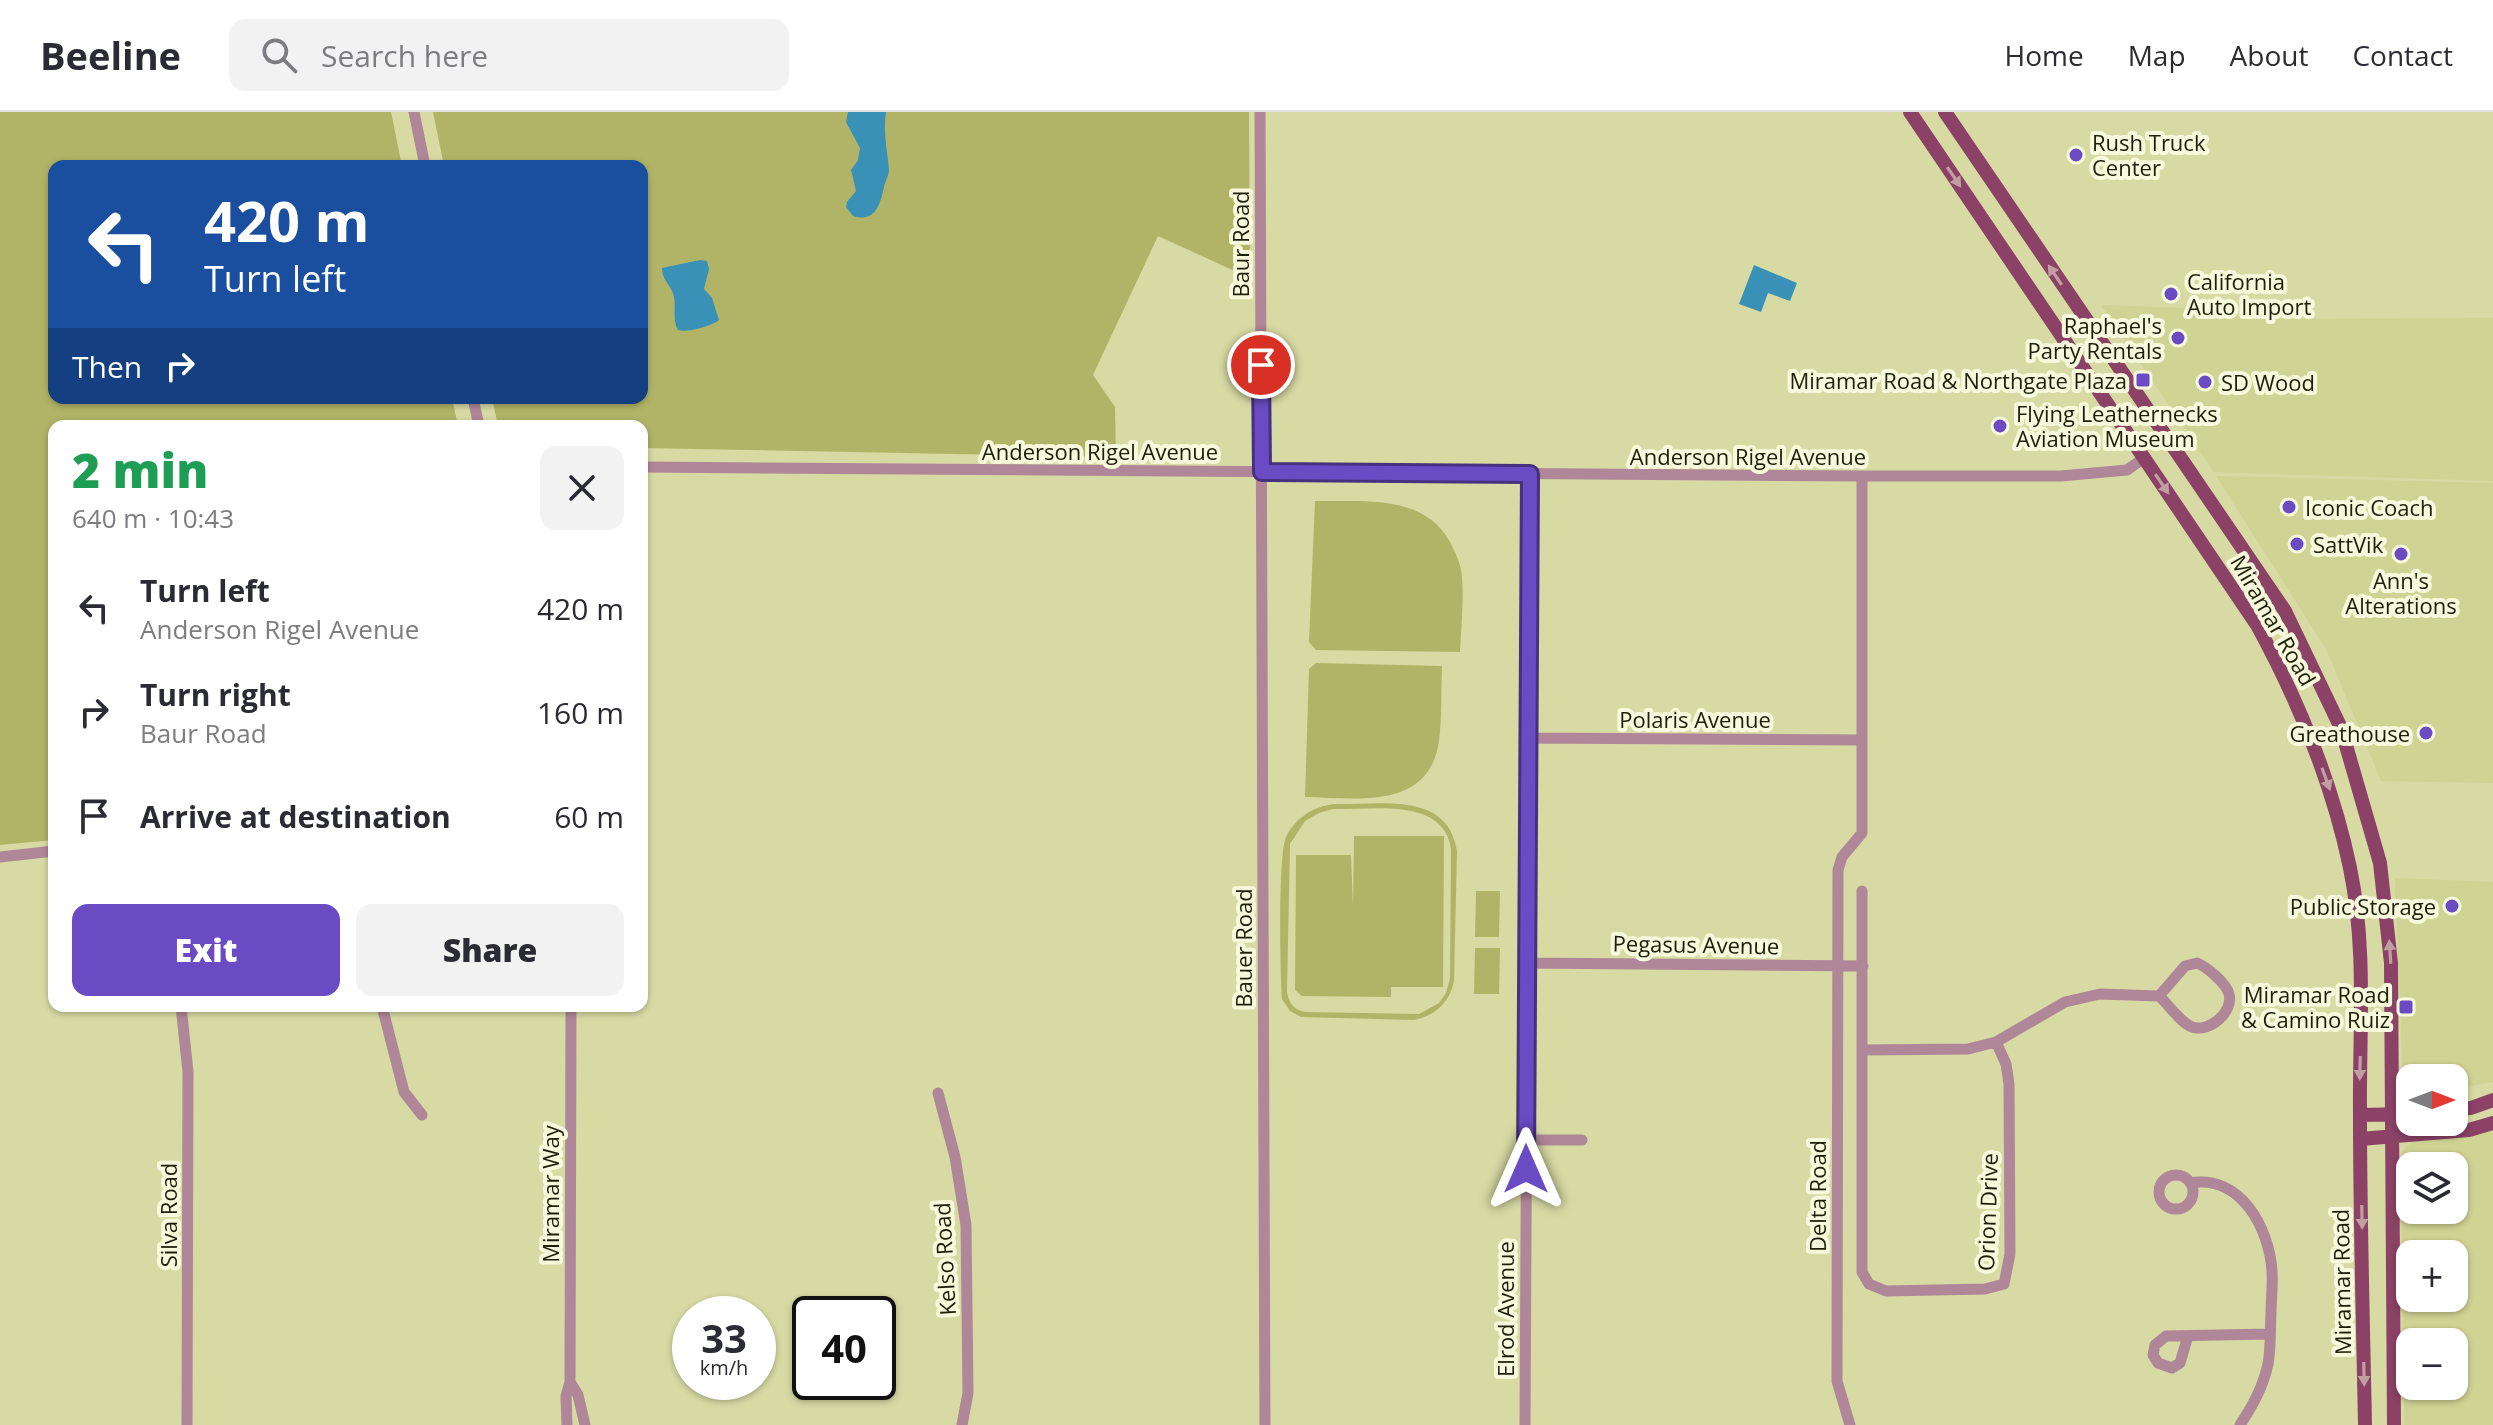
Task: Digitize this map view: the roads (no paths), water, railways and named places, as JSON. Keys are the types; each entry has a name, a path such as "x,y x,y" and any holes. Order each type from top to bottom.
{"main road":[{"name":"Miramar Road","path":"1910,112 2257,625 2290,686 2331,791 2350,869 2361,964 2360,1139 2365,1425"},
{"name":"Miramar Road","path":"1945,112 2279,602 2336,718 2380,863 2388,916 2391,963 2394,1425"},
{"path":"2468,1108 2493,1100"},
{"path":"2360,1115 2396,1114"},
{"path":"2360,1139 2469,1130 2493,1123"}],"street":[{"path":"414,112 424,160"},
{"name":"Baur Road","path":"1260,112 1262,472"},
{"name":"Anderson Rigel Avenue","path":"648,467 2061,476 2127,470 2144,458"},
{"name":"Bauer Road","path":"1262,472 1265,1425"},
{"name":"Elrod Avenue","path":"1525,1425 1530,474"},
{"path":"1862,476 1862,740"},
{"name":"Polaris Avenue","path":"1528,738 1862,740"},
{"name":"Delta Road","path":"1850,1425 1837,1381 1838,870 1842,857 1862,833 1862,740"},
{"path":"0,857 48,852"},
{"name":"Delta Road","path":"1862,891 1862,1272"},
{"name":"Pegasus Avenue","path":"1528,963 1863,966"},
{"path":"1863,1050 1968,1049 1996,1042 2065,1002 2100,994 2159,996 2188,1025 2201,1028 2209,1027 2225,1013 2230,1002 2227,990 2202,964 2197,963 2185,966 2159,996"},
{"name":"Silva Road","path":"182,1012 188,1072 187,1425"},
{"path":"384,1012 404,1092 422,1115"},
{"name":"Miramar Way","path":"567,1425 566,1396 570,1382 571,1012"},
{"name":"Orion Drive","path":"1862,1272 1869,1284 1886,1291 1985,1289 2004,1284 2010,1254 2009,1084 2006,1064 1996,1042"},
{"name":"Kelso Road","path":"938,1093 955,1157 966,1225 968,1393 962,1425"},
{"path":"1526,1140 1582,1140"},
{"path":"2190,1183 2201,1181 2223,1185 2243,1199 2258,1219 2272,1269 2268,1363 2257,1399 2240,1425"},
{"path":"2188,1336 2270,1334"},
{"name":"Miramar Way","path":"570,1382 578,1395 585,1425"}],"water":[{"path":"848,112 886,112 889,172 878,206 867,217 853,216 846,207 856,191 851,170 858,160 860,148 846,122"},
{"path":"707,261 709,269 704,289 712,298 719,320 687,331 678,330 674,296 662,268"},
{"path":"1754,265 1797,283 1790,301 1768,293 1761,312 1739,304"}],"place":[{"name":"Rush Truck Center","path":"2076,155"},
{"name":"California Auto Import","path":"2171,294"},
{"name":"Raphael's Party Rentals","path":"2178,338"},
{"name":"Miramar Road & Northgate Plaza","path":"2143,380"},
{"name":"SD Wood","path":"2205,382"},
{"name":"Flying Leathernecks Aviation Museum","path":"2000,426"},
{"name":"Iconic Coach","path":"2289,507"},
{"name":"SattVik","path":"2297,544"},
{"name":"Ann's Alterations","path":"2401,554"},
{"name":"Greathouse","path":"2426,733"},
{"name":"Public Storage","path":"2452,906"},
{"name":"Miramar Road & Camino Ruiz","path":"2406,1007"}]}
